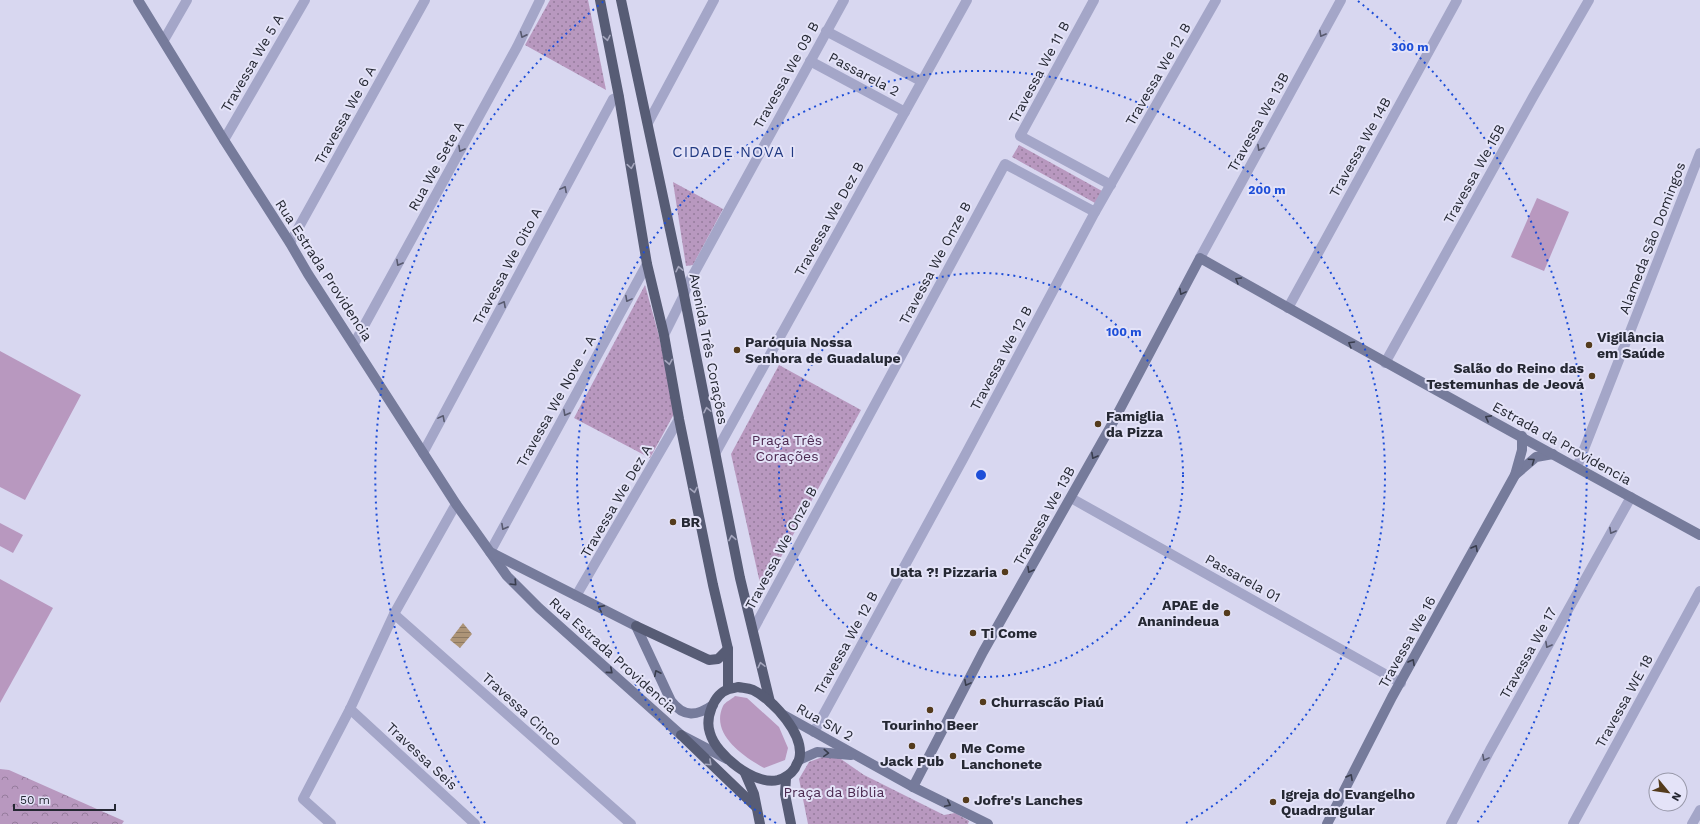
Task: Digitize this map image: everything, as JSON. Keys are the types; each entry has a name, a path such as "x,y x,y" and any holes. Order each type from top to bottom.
{"main road":[{"name":"Rua Estrada Providencia","path":"138,0 308,274 456,504 507,576 538,608 681,735 732,762"},
{"path":"600,0 619,97 647,264 664,334 679,419 713,585 728,649 728,689"},
{"name":"Avenida Três Corações","path":"621,0 684,295 740,578 770,702"},
{"name":"Estrada da Providencia","path":"1200,257 1385,363 1522,436 1700,535"},
{"name":"Travessa We 13B","path":"913,787 984,652 1071,498 1200,257"},
{"path":"1515,475 1522,450 1522,436"},
{"path":"1515,475 1536,457 1553,454"},
{"name":"Travessa We 16","path":"1327,824 1392,696 1401,683 1515,475"},
{"name":"Rua Estrada Providencia","path":"490,552 636,626 661,682 675,706 679,710 690,714 702,712 713,705"},
{"path":"636,626 709,660 718,659 728,649"},
{"path":"746,688 753,690 770,702 782,714 795,734 800,747 799,760 793,771 786,778 766,781 745,773 720,749 710,733 710,715 713,705 719,696 728,689 746,688"},
{"name":"Rua SN 2","path":"782,714 977,822 988,824"},
{"path":"681,735 756,807"},
{"name":"Rua SN 2","path":"799,760 817,752 855,755"},
{"path":"745,773 754,794 760,824"},
{"path":"786,778 785,794 790,824"}],"street":[{"path":"164,40 187,0"},
{"name":"Travessa We 5 A","path":"224,140 305,0"},
{"name":"Travessa We 6 A","path":"290,243 425,0"},
{"name":"Rua We Sete A","path":"354,344 517,47 540,0"},
{"path":"648,123 714,0"},
{"name":"Travessa We 09 B","path":"664,334 687,286 844,0"},
{"name":"Travessa We Dez B","path":"716,452 921,81 968,0"},
{"name":"Travessa We 11 B","path":"1094,0 1020,136 1111,185"},
{"name":"Travessa We 12 B","path":"814,732 963,459 1094,212 1111,185 1216,0"},
{"name":"Travessa We 13B","path":"1200,257 1341,0"},
{"name":"Travessa We 14B","path":"1288,308 1457,0"},
{"name":"Travessa We 15B","path":"1385,363 1537,90 1589,0"},
{"name":"Passarela 2","path":"826,31 921,81"},
{"name":"Passarela 2","path":"810,61 905,112"},
{"name":"Travessa We Oito A","path":"423,452 613,99 619,97"},
{"name":"Alameda São Domingos","path":"1577,467 1700,153"},
{"name":"Travessa We Onze B","path":"753,630 1005,164 1094,212"},
{"name":"Travessa We Nove - A","path":"490,552 647,264"},
{"name":"Travessa We Dez A","path":"576,596 679,419"},
{"name":"Travessa We 17","path":"1451,824 1490,750 1631,497"},
{"name":"Passarela 01","path":"1071,498 1401,683"},
{"path":"331,824 303,799 350,709 394,614 456,504"},
{"name":"Travessa WE 18","path":"1573,824 1700,591"},
{"name":"Travessa Cinco","path":"394,614 631,824"},
{"name":"Travessa Seis","path":"350,709 475,824"},
{"path":"1692,824 1700,810"}],"green space":[{"path":"550,0 588,0 606,90 525,45"},
{"path":"1019,145 1102,191 1095,203 1012,157"},
{"path":"673,182 723,209 693,265 686,266"},
{"path":"1537,198 1569,212 1544,271 1511,257"},
{"path":"645,285 659,336 675,412 650,458 574,418"},
{"path":"0,351 81,395 25,500 0,487"},
{"name":"Praça Três Corações","path":"779,365 861,410 762,592 731,454"},
{"path":"0,523 23,535 13,553 0,546"},
{"path":"0,579 53,608 0,703"},
{"path":"735,696 747,698 779,727 788,748 785,760 764,768 747,757 731,743 721,726 720,716 723,706"},
{"name":"Praça da Bíblia","path":"825,756 838,757 864,775 944,815 955,813 969,821 968,824 808,824 799,779 809,762"},
{"path":"0,769 9,770 124,821 122,824 0,824"}],"shaded area":[{"path":"463,623 472,634 460,648 450,640"}],"place":[{"name":"Vigilância em Saúde","path":"1589,345"},
{"name":"Paróquia Nossa Senhora de Guadalupe","path":"737,350"},
{"name":"Salão do Reino das Testemunhas de Jeová","path":"1592,376"},
{"name":"Famiglia da Pizza","path":"1098,424"},
{"name":"BR","path":"673,522"},
{"name":"Uata ?! Pizzaria","path":"1005,572"},
{"name":"APAE de Ananindeua","path":"1227,613"},
{"name":"Ti Come","path":"973,633"},
{"name":"Churrascão Piaú","path":"983,702"},
{"name":"Tourinho Beer","path":"930,710"},
{"name":"Jack Pub","path":"912,746"},
{"name":"Me Come Lanchonete","path":"953,756"},
{"name":"Jofre's Lanches","path":"966,800"},
{"name":"Igreja do Evangelho Quadrangular","path":"1273,802"}],"district":[{"name":"CIDADE NOVA I","path":"734,152"}]}
